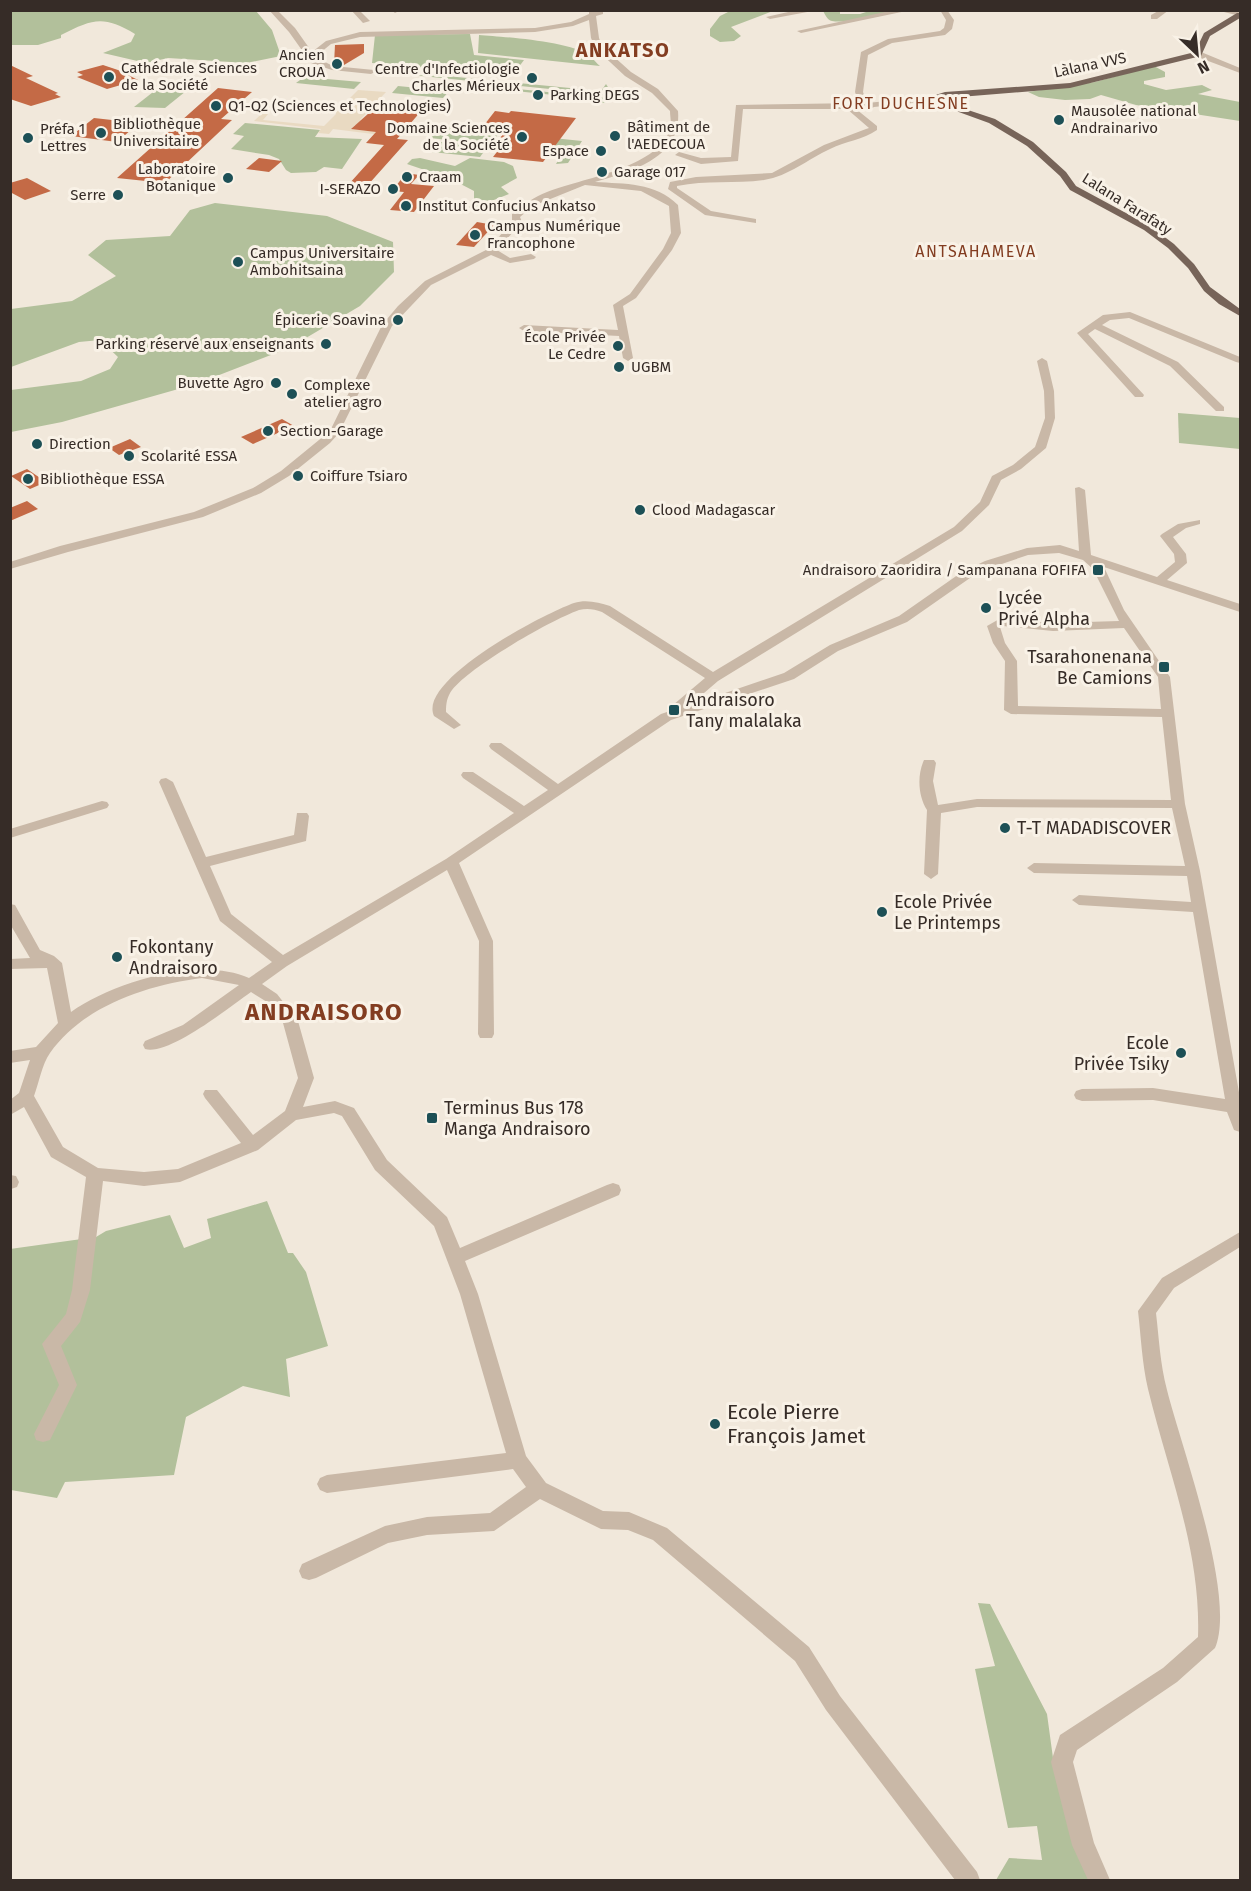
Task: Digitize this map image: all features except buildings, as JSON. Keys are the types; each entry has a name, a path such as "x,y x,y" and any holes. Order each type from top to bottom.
{"main road":[{"path":"1198,54 1207,35 1240,14"},
{"name":"Làlana VVS","path":"930,101 954,94 1033,90 1092,81 1198,54"},
{"name":"Lalana Farafaty","path":"930,101 961,109 992,121 1030,144 1063,174 1073,188 1147,228 1171,246 1191,266 1207,289 1240,313"}],"street":[{"path":"273,10 292,30 314,61 332,68 370,72"},
{"path":"354,10 366,21"},
{"path":"314,38 336,39 395,32 525,31 580,22 602,10"},
{"path":"771,17 815,10"},
{"path":"801,31 908,10"},
{"path":"930,101 867,107 863,104 859,92 864,54 890,41 942,33 948,29 950,20 943,10"},
{"path":"1154,17 1166,10"},
{"path":"1227,10 1240,14"},
{"path":"10,567 72,547 191,519 263,489 293,470 339,428 341,418 387,325 401,308 428,283 491,251 518,222 515,216 521,209 540,197 586,184 633,166 663,148 675,130 674,111 599,47 595,38 593,13"},
{"path":"292,30 303,36"},
{"path":"310,57 314,50 336,39"},
{"path":"1198,54 1240,70"},
{"path":"1209,58 1240,65"},
{"path":"859,92 870,99 888,102"},
{"path":"679,155 700,161 735,159 739,107 849,107 888,102 930,101"},
{"path":"753,221 708,213 672,189 673,184 700,179 767,176 800,163 811,154 838,142 865,136 874,128 849,107"},
{"path":"586,184 648,188 663,196 673,205 676,233 667,250 633,296 618,305 628,358"},
{"path":"491,251 511,261 531,257"},
{"path":"1139,395 1082,333 1107,317 1130,315 1240,360"},
{"path":"1095,325 1174,364 1220,409"},
{"path":"524,328 623,333"},
{"path":"151,1045 189,1029 282,962 451,862 666,717 713,678 941,538 958,530 985,503 996,478 1017,467 1040,448 1050,418 1049,391 1042,361"},
{"path":"1079,490 1085,556 1098,567 1118,610 1164,677 1178,804 1193,871 1234,1107 1240,1126"},
{"path":"1159,581 1180,563 1180,554 1166,536 1182,526 1196,522"},
{"path":"666,717 789,676 834,648 903,619 966,575 989,564 1041,549 1060,549 1085,556 1240,608"},
{"path":"454,725 439,713 440,700 444,691 479,660 583,605 606,609 713,678"},
{"path":"1128,624 1053,627 1002,622 993,626 999,643 1011,661 1011,710 1168,713"},
{"path":"496,746 557,790"},
{"path":"929,763 926,781 929,802 934,810 931,874"},
{"path":"468,775 524,813"},
{"path":"166,782 225,917 282,962"},
{"path":"934,810 977,802 1178,804"},
{"path":"10,834 102,805"},
{"path":"202,863 301,838 302,816"},
{"path":"451,862 486,941 486,1034"},
{"path":"1034,868 1193,871"},
{"path":"1079,900 1199,907"},
{"path":"10,909 34,954 54,963"},
{"path":"10,964 54,963"},
{"path":"54,963 66,1023"},
{"path":"10,1109 26,1096 41,1052 66,1023 87,1009 136,988 177,976 202,973 236,978 252,984 272,998 290,1021 306,1078 292,1115"},
{"path":"10,1057 41,1052"},
{"path":"211,1094 252,1145"},
{"path":"1082,1095 1153,1094 1234,1107"},
{"path":"26,1096 57,1152 95,1174 144,1179 180,1175 252,1145 292,1115 335,1107 348,1112 381,1165 441,1222 469,1294 518,1460 539,1489 601,1520 629,1521 660,1534 802,1654 833,1703 969,1881"},
{"path":"43,1434 68,1385 51,1344 74,1317 81,1290 95,1174"},
{"path":"455,1258 613,1190"},
{"path":"1099,1881 1083,1845 1062,1762 1068,1743 1170,1675 1209,1641 1211,1614 1195,1521 1157,1386 1147,1311 1168,1283 1240,1239"},
{"path":"327,1484 518,1460"},
{"path":"309,1571 385,1535 427,1526 494,1522 539,1489"}],"green space":[{"path":"10,11 256,11 272,30 281,56 246,63 168,58 146,63 103,53 131,42 135,34 114,24 98,21 82,25 61,35 61,38 38,45 11,45"},
{"path":"730,11 773,11 731,27 741,36 734,41 720,42 710,36 710,29 720,16"},
{"path":"823,11 860,14 869,11 903,11 839,22 826,17"},
{"path":"470,34 474,55 524,60 518,68 468,65 461,71 372,63 375,35"},
{"path":"479,35 553,43 581,51 600,66 478,53"},
{"path":"1154,66 1165,72 1165,77 1144,81 1144,84 1166,90 1202,85 1212,90 1198,94 1240,102 1240,121 1136,105 1101,95 1090,99 1065,100 1039,97 1028,92 1095,82"},
{"path":"412,75 447,76 601,91 606,84 611,92 609,95"},
{"path":"304,77 361,82 354,89 296,83"},
{"path":"179,81 196,83 165,108 134,107 162,85"},
{"path":"479,85 608,99 606,103 600,103 602,100 477,87 474,90 471,89"},
{"path":"398,86 449,91 443,98 392,93"},
{"path":"245,123 320,130 315,137 362,139 342,169 324,167 316,172 291,173 286,170 279,159 269,155 231,149 244,136 233,134"},
{"path":"442,126 500,132 490,145 431,138"},
{"path":"553,138 582,141 568,163 556,164 563,152 545,150"},
{"path":"430,141 488,146 480,157 422,151"},
{"path":"420,158 455,166 470,158 504,162 513,166 517,178 501,187 509,194 471,209 469,207 474,201 474,191 451,179 407,164 412,159"},
{"path":"215,203 327,216 393,242 394,272 360,306 289,348 196,384 62,422 11,432 11,390 81,381 110,369 118,357 100,340 79,342 11,367 11,309 72,301 116,276 88,255 106,240 170,236 190,210"},
{"path":"1178,413 1240,418 1240,449 1179,443"},
{"path":"267,1201 288,1253 293,1253 306,1272 328,1346 286,1359 290,1397 243,1386 186,1417 174,1475 65,1482 57,1498 11,1490 10,1249 96,1237 106,1231 170,1215 184,1248 211,1238 207,1219"},
{"path":"978,1603 990,1604 1047,1714 1053,1758 1072,1834 1092,1880 996,1880 1009,1858 1042,1860 1037,1826 1008,1828 975,1669 995,1666"}],"shaded area":[{"path":"358,90 386,92 372,107 365,108 369,110 360,120 382,123 377,128 355,125 351,129 387,133 381,135 333,129 329,134 318,133 321,129 254,121 274,102 279,102 277,105 338,111 341,107 350,105 344,104","holes":["274,107 336,113 324,126 263,120"]}],"place":[{"name":"Ancien CROUA","path":"337,64"},
{"name":"Cathédrale Sciences de la Société","path":"109,77"},
{"name":"Centre d'Infectiologie Charles Mérieux","path":"532,78"},
{"name":"Parking DEGS","path":"538,95"},
{"name":"Q1-Q2 (Sciences et Technologies)","path":"216,106"},
{"name":"Mausolée national Andrainarivo","path":"1059,120"},
{"name":"Bibliothèque Universitaire","path":"101,133"},
{"name":"Bâtiment de l'AEDECOUA","path":"615,136"},
{"name":"Domaine Sciences de la Société","path":"522,137"},
{"name":"Préfa 1 Lettres","path":"28,138"},
{"name":"Espace","path":"601,151"},
{"name":"Garage 017","path":"602,172"},
{"name":"Craam","path":"407,177"},
{"name":"Laboratoire Botanique","path":"228,178"},
{"name":"I-SERAZO","path":"393,189"},
{"name":"Serre","path":"118,195"},
{"name":"Institut Confucius Ankatso","path":"406,206"},
{"name":"Campus Numérique Francophone","path":"475,235"},
{"name":"Campus Universitaire Ambohitsaina","path":"238,262"},
{"name":"Épicerie Soavina","path":"398,320"},
{"name":"Parking réservé aux enseignants","path":"326,344"},
{"name":"École Privée Le Cedre","path":"618,346"},
{"name":"UGBM","path":"619,367"},
{"name":"Buvette Agro","path":"276,383"},
{"name":"Complexe atelier agro","path":"292,394"},
{"name":"Section-Garage","path":"268,431"},
{"name":"Direction","path":"37,444"},
{"name":"Scolarité ESSA","path":"129,456"},
{"name":"Coiffure Tsiaro","path":"298,476"},
{"name":"Bibliothèque ESSA","path":"28,479"},
{"name":"Clood Madagascar","path":"640,510"},
{"name":"Andraisoro Zaoridira / Sampanana FOFIFA","path":"1098,570"},
{"name":"Lycée Privé Alpha","path":"986,608"},
{"name":"Tsarahonenana Be Camions","path":"1164,667"},
{"name":"Andraisoro Tany malalaka","path":"674,710"},
{"name":"T-T MADADISCOVER","path":"1005,828"},
{"name":"Ecole Privée Le Printemps","path":"882,912"},
{"name":"Fokontany Andraisoro","path":"117,957"},
{"name":"Ecole Privée Tsiky","path":"1181,1053"},
{"name":"Terminus Bus 178 Manga Andraisoro","path":"432,1118"},
{"name":"Ecole Pierre François Jamet","path":"715,1424"}],"district":[{"name":"ANKATSO","path":"623,50"},
{"name":"FORT DUCHESNE","path":"901,103"},
{"name":"ANTSAHAMEVA","path":"976,251"},
{"name":"ANDRAISORO","path":"324,1012"}]}
